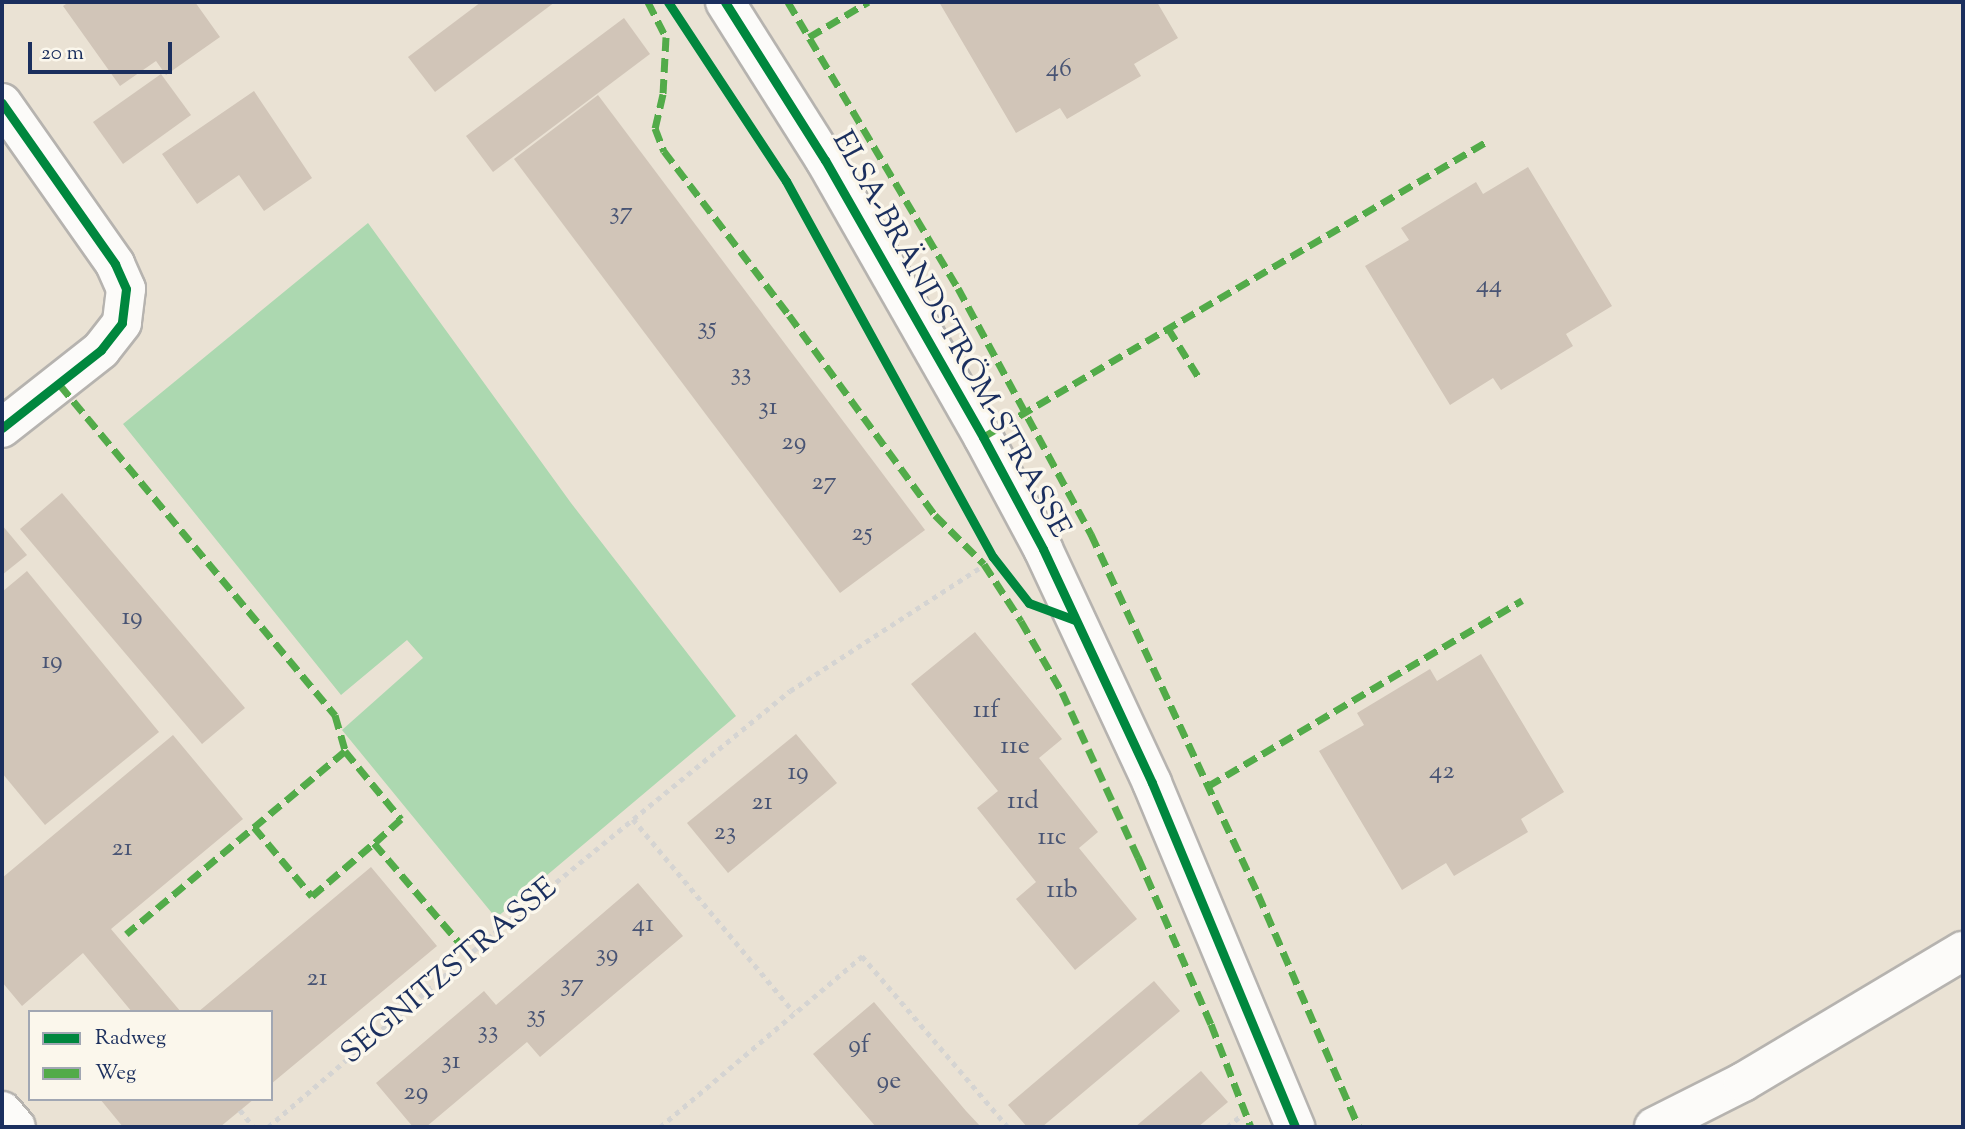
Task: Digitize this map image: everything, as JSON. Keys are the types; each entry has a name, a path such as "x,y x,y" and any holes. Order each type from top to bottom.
{"street":[{"name":"ELSA-BRÄNDSTRÖM-STRASSE","path":"725,2 825,160 983,437 1043,549 1157,795 1295,1127"},
{"path":"2,103 108,253 125,289 121,323 101,350 2,428"},
{"path":"1654,1127 1743,1082 1963,951"},
{"path":"2,1111 16,1127"}],"path":[{"path":"987,545 1000,566"},
{"path":"633,819 794,1012"},
{"path":"660,1127 862,956 1008,1127"},
{"path":"240,1111 254,1127"}],"green space":[{"path":"368,223 571,503 736,716 496,918 342,730 423,658 407,640 341,695 123,424"}],"building":[{"path":"69,2 195,2 220,37 166,75 156,61 120,86 63,6"},
{"path":"481,2 555,2 435,92 408,57"},
{"path":"939,2 1157,2 1178,38 1134,64 1141,76 1067,119 1060,108 1016,133"},
{"path":"624,18 650,54 493,172 466,136"},
{"path":"161,74 191,115 123,164 93,122"},
{"path":"254,91 312,178 264,211 239,175 197,204 162,154"},
{"path":"598,95 925,530 840,593 514,159"},
{"path":"1528,167 1612,306 1566,334 1573,346 1501,390 1493,378 1450,405 1365,266 1409,240 1401,228 1476,182 1483,194"},
{"path":"62,493 245,708 202,744 20,529"},
{"path":"2,525 27,555 2,575"},
{"path":"27,571 159,732 45,825 2,773 2,592"},
{"path":"975,632 1062,739 1039,758 1098,832 1079,848 1137,919 1075,970 1016,899 1036,882 977,808 998,791 911,684"},
{"path":"1481,654 1564,792 1521,819 1528,832 1454,876 1446,863 1402,890 1319,751 1364,725 1357,713 1430,669 1437,681"},
{"path":"796,734 837,783 728,873 687,823"},
{"path":"173,735 243,819 111,929 179,1010 130,1010 83,953 22,1006 2,982 2,878"},
{"path":"371,867 437,946 273,1082 273,1010 200,1010"},
{"path":"638,883 683,936 540,1057 527,1042 426,1127 413,1127 376,1083 484,991 496,1005"},
{"path":"1154,981 1180,1011 1042,1127 1027,1127 1008,1105"},
{"path":"874,1002 981,1127 876,1127 813,1054"},
{"path":"1201,1071 1228,1102 1198,1127 1135,1127"},
{"path":"102,1101 252,1101 220,1127 123,1127"}],"marked path":[{"path":"648,2 666,37 663,94 655,128 664,151 789,315 935,515 984,564 1021,621 1062,692 1138,857 1211,1024 1251,1127"},
{"path":"788,2 958,288 1091,534 1258,894 1359,1127"},
{"path":"809,37 868,2"},
{"path":"983,437 1486,142"},
{"path":"1168,328 1201,381"},
{"path":"60,385 335,715 345,751 126,934"},
{"path":"1208,786 1522,600"},
{"path":"345,751 401,819 374,843 469,954"},
{"path":"254,827 312,896 374,843"}],"cycle path":[{"path":"668,2 786,181 993,557 1029,603 1075,620"},
{"path":"725,2 825,160 983,437 1043,549 1152,783 1295,1127"},
{"path":"2,103 115,264 126,289 122,323 101,350 2,428"}]}
